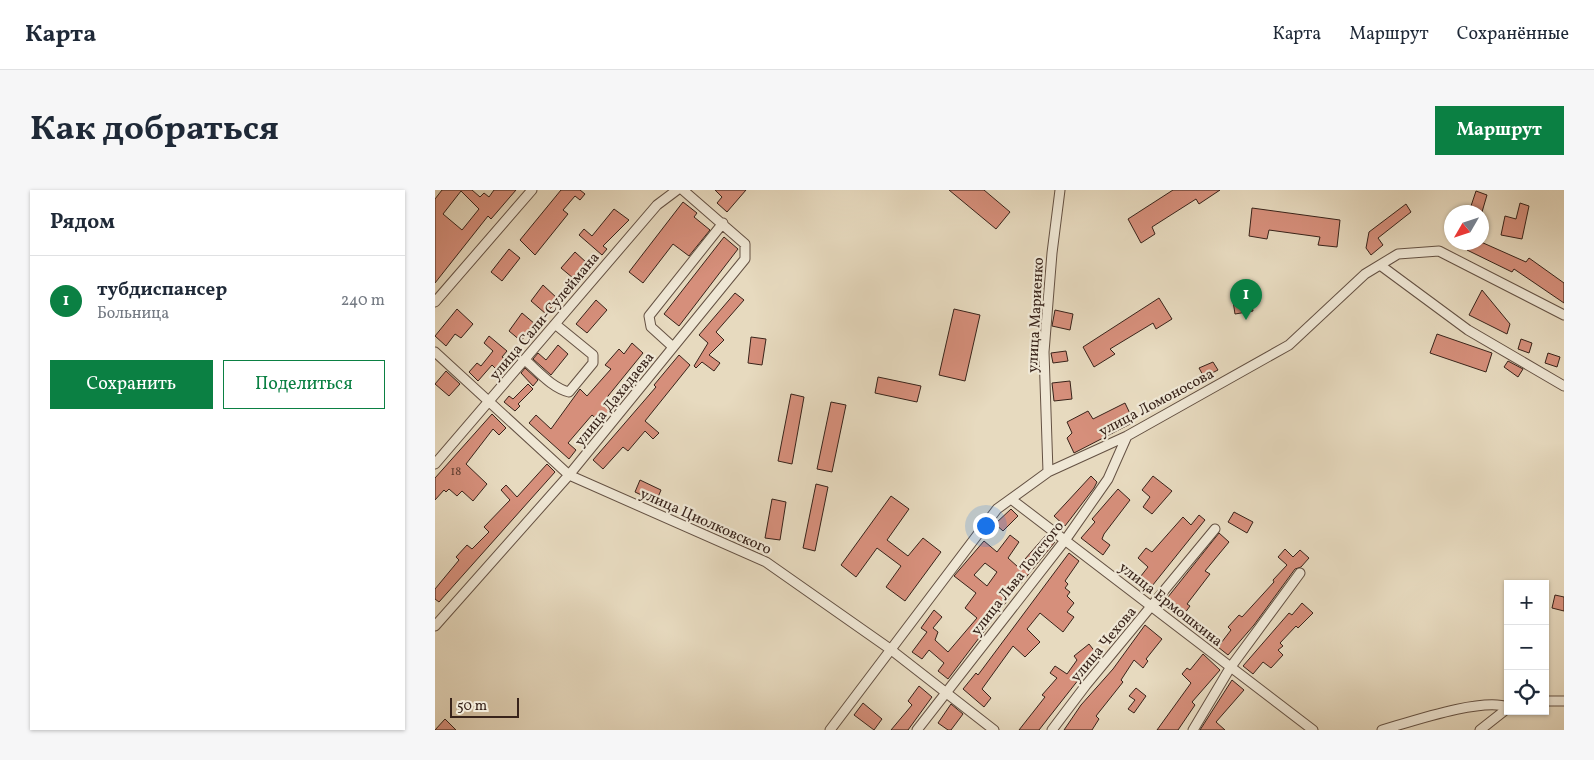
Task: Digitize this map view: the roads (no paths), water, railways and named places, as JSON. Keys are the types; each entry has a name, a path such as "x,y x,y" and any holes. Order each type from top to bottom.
{"street":[{"path":"435,302 532,190"},
{"name":"улица Сали-Сулеймана","path":"435,464 657,205 677,190"},
{"name":"улица Дахадаева","path":"435,626 569,475 745,259 745,244 683,190"},
{"name":"улица Мариенко","path":"1048,472 1044,352 1052,253 1060,190"},
{"path":"673,348 651,327 649,316 723,223"},
{"name":"улица Ломоносова","path":"830,730 997,509 1048,472 1127,436 1289,345 1365,274 1398,254 1439,251 1564,315"},
{"path":"1380,265 1469,330 1564,386"},
{"path":"525,360 547,380 569,392 593,362 593,355 555,324"},
{"name":"улица Циолковского","path":"435,352 569,475 766,562 890,650 994,730"},
{"name":"улица Льва Толстого","path":"917,730 945,691 1066,539 1108,479 1127,436"},
{"name":"улица Ермошкина","path":"1011,499 1066,539 1230,668 1313,730"},
{"name":"улица Чехова","path":"1052,730 1086,685 1215,529"},
{"path":"1193,730 1230,668 1300,573"},
{"path":"1549,701 1564,701"},
{"path":"1382,730 1455,710 1498,703 1504,706"},
{"path":"1480,730 1504,711"}],"place":[{"name":"тубдиспансер","path":"1246,320"}]}
